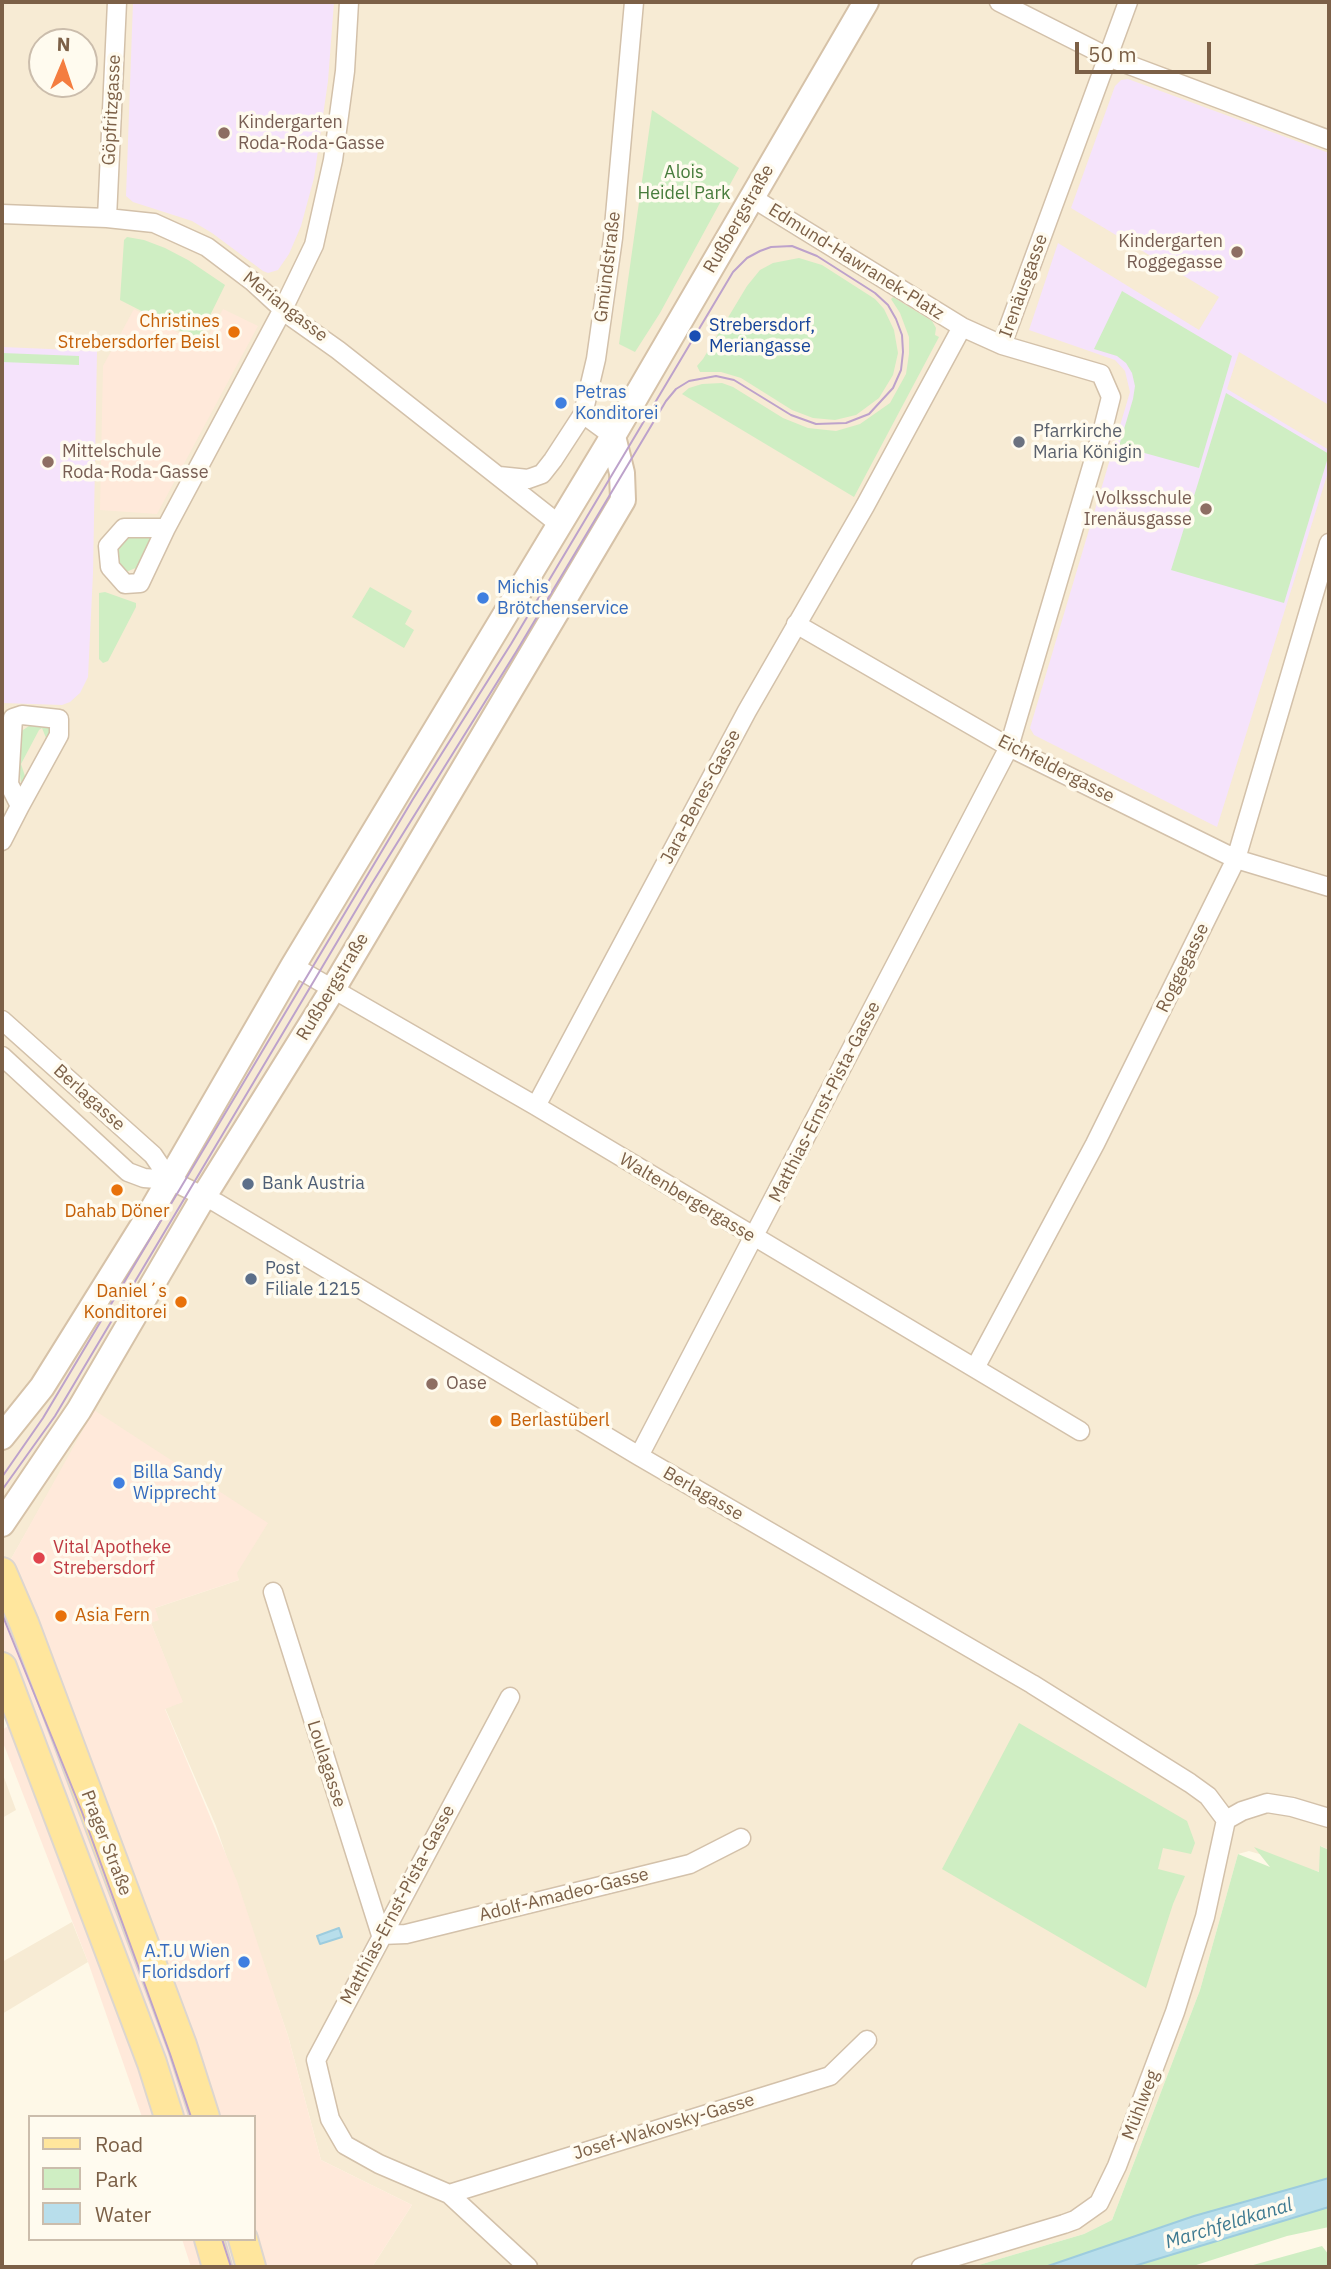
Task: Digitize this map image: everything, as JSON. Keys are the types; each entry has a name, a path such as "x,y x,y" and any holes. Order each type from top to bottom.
{"main road":[{"name":"Prager Straße","path":"2,1572 24,1623 182,2045 204,2115"},
{"name":"Prager Straße","path":"2,1667 147,2050 168,2115"},
{"path":"209,2241 217,2267"},
{"path":"244,2241 251,2267"}],"street":[{"name":"Göpfritzgasse","path":"107,218 117,2"},
{"path":"166,528 284,309 314,245 333,160 345,71 349,2"},
{"name":"Gmündstraße","path":"499,476 528,479 542,474 583,414 596,359 613,238 634,2"},
{"name":"Rußbergstraße","path":"2,1437 42,1387 170,1180 293,966 613,436 866,2"},
{"path":"999,2 1108,57 1329,140"},
{"name":"Irenäusgasse","path":"1009,747 1111,397 1101,374 1002,345 1128,2"},
{"name":"Edmund-Hawranek-Platz","path":"751,197 962,327 1002,345"},
{"name":"Meriangasse","path":"2,214 107,218 154,223 207,247 560,525"},
{"name":"Edmund-Hawranek-Platz","path":"872,492 962,327"},
{"path":"583,414 613,436"},
{"name":"Rußbergstraße","path":"2,1524 79,1410 204,1196 333,989 623,499 622,473 613,436"},
{"name":"Jara-Benes-Gasse","path":"536,1106 796,624 872,492"},
{"name":"Roggegasse","path":"975,1368 1095,1144 1236,859 1329,543"},
{"name":"Eichfeldergasse","path":"796,624 1009,747 1236,859 1329,887"},
{"path":"2,841 59,735 59,719 22,715 13,718 9,784 20,806"},
{"name":"Matthias-Ernst-Pista-Gasse","path":"639,1456 1009,747"},
{"name":"Waltenbergergasse","path":"293,966 536,1106 1080,1432"},
{"name":"Berlagasse","path":"2,1020 153,1155 170,1180"},
{"name":"Berlagasse","path":"2,1056 128,1171 144,1178 170,1180 204,1196 639,1456 1043,1691 1190,1783 1208,1796 1226,1820"},
{"name":"Loulagasse","path":"273,1591 381,1935"},
{"name":"Matthias-Ernst-Pista-Gasse","path":"449,2194 379,2164 345,2145 330,2119 316,2060 510,1697"},
{"path":"1226,1820 1242,1811 1267,1803 1329,1818"},
{"name":"Mühlweg","path":"921,2267 1064,2224 1099,2203 1117,2166 1175,2012 1205,1917 1226,1820"},
{"name":"Adolf-Amadeo-Gasse","path":"381,1935 405,1934 690,1864 741,1838"},
{"name":"Josef-Wakovsky-Gasse","path":"449,2194 830,2076 867,2040"},
{"path":"449,2194 528,2267"}],"shaded area":[{"path":"2,2 1329,2 1329,1850 1321,1846 1320,1872 1249,1851 1238,1854 1200,1990 1112,2220 1084,2234 972,2267 372,2267 412,2205 321,2160 288,2036 216,1826 165,1708 182,1702 151,1623 155,1608 239,1580 95,1411 2,1575"},
{"name":"Kindergarten Roda-Roda-Gasse","path":"133,2 334,2 328,81 314,178 301,226 289,254 278,270 268,273 263,271 192,221 133,202 126,196"},
{"name":"Volksschule Irenäusgasse","path":"1128,79 1329,153 1329,405 1239,352 1227,389 1329,450 1329,469 1217,827 1034,735 1030,728 1130,392 1125,371 1115,360 1029,330 1058,243 1199,330 1219,297 1071,208 1115,86 1121,80"},
{"path":"134,309 203,346 223,309 258,326 157,514 100,510 103,366"},
{"name":"Mittelschule Roda-Roda-Gasse","path":"2,347 97,351 93,573 88,677 80,693 62,705 2,703"},
{"path":"94,1410 268,1523 237,1573 239,1580 155,1608 159,1620 151,1623 183,1702 165,1709 237,1881 288,2036 321,2160 412,2205 372,2267 191,2267 183,2241 256,2241 256,2115 141,2115 88,1962 2,1740 2,1730 27,1714 2,1648 2,1575"},
{"path":"2,1772 16,1810 2,1818"},
{"path":"72,1922 88,1962 2,2014 2,1962"}],"green space":[{"name":"Alois Heidel Park","path":"652,110 739,168 660,313 635,352 619,344"},
{"path":"127,237 165,248 225,285 198,340 120,300 124,240"},
{"path":"799,258 822,265 875,299 884,309 894,330 898,353 893,375 879,398 856,415 835,420 813,418 792,410 741,378 721,372 700,372 697,366 760,270 773,263"},
{"path":"1122,291 1232,356 1199,468 1119,446 1133,399 1135,386 1132,373 1126,363 1117,356 1094,349"},
{"path":"893,297 932,321 936,328 935,335 939,337 854,497 682,394 689,388 702,384 722,383 783,418 808,428 836,431 860,424 890,403 906,374 909,337 900,313 891,299"},
{"path":"2,353 79,356 79,365 2,362"},
{"path":"1226,393 1329,454 1284,603 1171,570"},
{"path":"130,535 149,537 151,542 138,567 126,572 119,562 118,551 121,542"},
{"path":"370,587 412,611 405,624 414,630 404,648 352,617"},
{"path":"105,592 136,603 136,607 108,661 103,663 99,659 99,593"},
{"path":"29,726 51,728 51,737 46,738 42,728 39,730 21,764 27,782 24,785 21,783 19,765 20,732"},
{"path":"1019,1723 1187,1821 1195,1843 1191,1854 1163,1848 1158,1869 1185,1876 1173,1904 1146,1988 942,1869"},
{"path":"1320,1846 1329,1850 1329,2178 1194,2216 1045,2267 972,2267 1084,2234 1112,2220 1200,1990 1238,1854 1270,1867 1254,1847 1319,1872"},
{"path":"1329,2207 1329,2227 1287,2236 1190,2267 1131,2267"},
{"path":"1322,2246 1329,2255 1329,2267 1246,2267"}],"water":[{"path":"339,1928 342,1937 320,1944 317,1936"},
{"name":"Marchfeldkanal","path":"1329,2178 1329,2207 1131,2267 1045,2267 1194,2216"}],"tram line":[{"path":"2,1477 43,1418 413,799 511,644 733,272 747,258 760,251 771,247 792,246 817,256 875,293 888,305 896,319 902,335 903,352 901,370 893,388 869,414 846,423 816,424 791,415 734,380 716,376 689,381 676,389 666,401 516,652 371,885 55,1416 2,1490"},
{"path":"2,1614 82,1812 190,2115"},
{"path":"223,2241 231,2267"}],"place":[{"name":"Kindergarten Roda-Roda-Gasse","path":"224,133"},
{"name":"Kindergarten Roggegasse","path":"1237,252"},
{"name":"Christines Strebersdorfer Beisl","path":"234,332"},
{"name":"Strebersdorf, Meriangasse","path":"695,336"},
{"name":"Petras Konditorei","path":"561,403"},
{"name":"Pfarrkirche Maria Königin","path":"1019,442"},
{"name":"Mittelschule Roda-Roda-Gasse","path":"48,462"},
{"name":"Volksschule Irenäusgasse","path":"1206,509"},
{"name":"Michis Brötchenservice","path":"483,598"},
{"name":"Bank Austria","path":"248,1184"},
{"name":"Dahab Döner","path":"117,1190"},
{"name":"Post Filiale 1215","path":"251,1279"},
{"name":"Daniel´s Konditorei","path":"181,1302"},
{"name":"Oase","path":"432,1384"},
{"name":"Berlastüberl","path":"496,1421"},
{"name":"Billa Sandy Wipprecht","path":"119,1483"},
{"name":"Vital Apotheke Strebersdorf","path":"39,1558"},
{"name":"Asia Fern","path":"61,1616"},
{"name":"A.T.U Wien Floridsdorf","path":"244,1962"}]}
